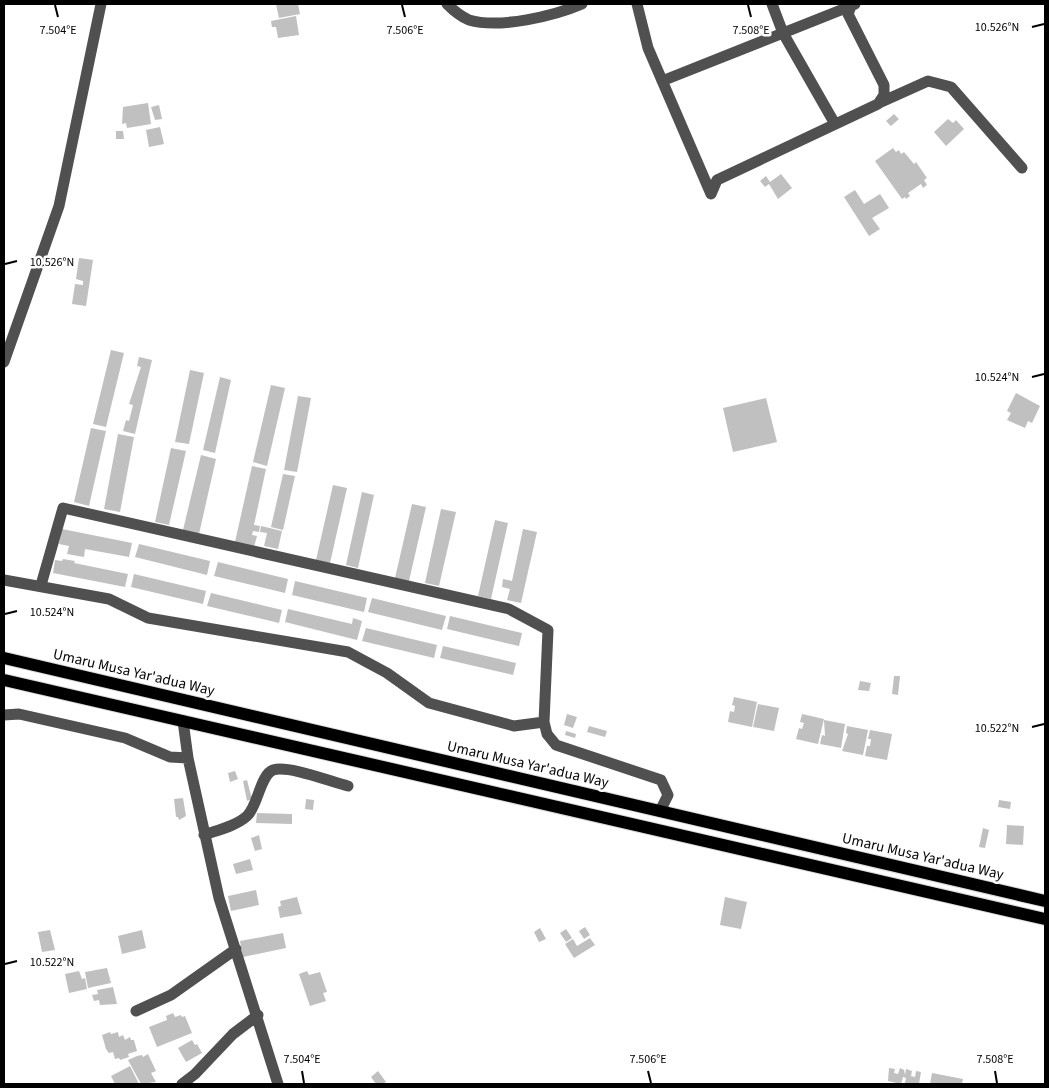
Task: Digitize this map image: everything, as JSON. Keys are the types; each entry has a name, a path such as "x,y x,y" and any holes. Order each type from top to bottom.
{"main road":[{"name":"Umaru Musa Yar'adua Way","path":"4,658 1045,901"},
{"path":"4,680 1045,919"}],"street":[{"path":"4,362 59,206 101,4"},
{"path":"447,4 468,20 492,23 563,12 582,4"},
{"path":"637,4 648,48 710,194 717,180 928,81 951,87 1022,168"},
{"path":"772,4 783,33 835,124"},
{"path":"662,81 853,5"},
{"path":"853,5 848,14 884,85 884,95 878,104"},
{"path":"41,586 63,508 461,596 509,609 548,630 544,722 547,734 556,746 661,780 668,795 660,811"},
{"path":"4,580 109,599 148,618 348,652 388,672 429,703 514,726 544,722"},
{"path":"4,716 19,714 125,738 161,755 188,758"},
{"path":"183,722 188,758 219,898 258,1015 278,1084"},
{"path":"204,835 236,824 247,816 255,803 265,777 272,770 286,769 348,786"},
{"path":"136,1011 171,995 236,949"},
{"path":"182,1084 195,1074 233,1034 258,1015"}],"building":[{"path":"276,4 298,4 300,14 279,18"},
{"path":"296,16 299,35 278,38 276,27 272,27 271,21"},
{"path":"148,103 151,124 127,128 126,123 122,124 123,107"},
{"path":"159,105 162,119 155,120 151,107"},
{"path":"894,114 899,119 891,126 886,121"},
{"path":"948,119 953,123 956,120 964,129 946,146 934,132"},
{"path":"160,127 164,144 149,147 146,130"},
{"path":"116,131 123,131 124,139 116,139"},
{"path":"893,148 896,152 899,150 901,154 904,152 914,164 916,162 927,178 924,180 927,185 923,188 921,184 908,193 910,196 906,199 905,197 902,199 875,161"},
{"path":"781,174 792,188 778,199 769,184 765,187 760,181 766,176 770,182"},
{"path":"855,190 864,204 880,194 889,208 872,218 880,229 869,236 844,197"},
{"path":"79,258 93,260 86,306 72,304 75,284 83,285 83,281 76,279"},
{"path":"111,350 124,353 106,427 93,424"},
{"path":"139,357 152,360 135,434 123,431 126,420 129,421 133,405 129,404 141,367 137,366"},
{"path":"190,370 204,373 189,444 175,442"},
{"path":"220,377 231,380 215,453 203,450"},
{"path":"271,385 285,388 267,466 253,462"},
{"path":"1016,393 1040,406 1032,423 1028,421 1025,428 1007,420 1011,413 1007,411"},
{"path":"298,396 311,398 297,472 284,470"},
{"path":"766,398 777,442 733,452 723,408"},
{"path":"91,428 106,431 89,506 74,502"},
{"path":"118,434 134,437 120,512 104,509"},
{"path":"171,448 186,451 169,525 155,522"},
{"path":"201,455 216,459 199,534 183,530"},
{"path":"252,466 266,469 254,525 260,526 259,532 253,531 252,535 257,536 254,547 235,542"},
{"path":"283,474 295,476 283,530 271,527"},
{"path":"333,485 347,488 330,563 316,560"},
{"path":"362,492 374,495 358,568 346,565"},
{"path":"412,504 426,507 409,581 395,578"},
{"path":"441,509 456,512 439,586 425,583"},
{"path":"495,520 508,523 491,599 478,596"},
{"path":"261,526 282,531 278,549 264,546 267,533 260,532"},
{"path":"62,529 132,543 129,557 85,549 84,557 67,554 69,546 59,544"},
{"path":"523,529 537,532 521,603 507,600 510,589 502,587 503,579 512,581"},
{"path":"139,544 210,561 207,575 135,557"},
{"path":"63,559 128,574 125,587 53,573 55,560 62,561"},
{"path":"218,562 288,579 285,593 214,576"},
{"path":"134,574 206,591 203,604 131,587"},
{"path":"295,581 367,598 364,612 292,595"},
{"path":"211,593 282,610 279,623 207,606"},
{"path":"372,598 446,616 442,630 368,612"},
{"path":"288,609 352,624 353,618 362,621 357,640 285,622"},
{"path":"450,616 522,633 519,646 447,629"},
{"path":"366,628 437,645 434,658 362,641"},
{"path":"443,646 516,663 513,675 440,658"},
{"path":"894,676 900,676 898,695 892,694"},
{"path":"860,681 871,683 869,691 858,690"},
{"path":"734,697 757,702 752,727 728,722 730,711 734,712 735,706 732,705"},
{"path":"758,704 779,708 774,731 753,727"},
{"path":"567,714 577,717 573,728 564,725"},
{"path":"802,714 824,719 818,744 796,739 799,728 802,729 804,723 800,722"},
{"path":"824,720 845,724 841,748 820,744 822,735 825,736"},
{"path":"589,726 607,731 605,737 587,732"},
{"path":"847,726 868,730 863,755 842,751 848,734 846,733"},
{"path":"870,730 892,734 887,760 865,756 867,746 870,746 871,739 868,739"},
{"path":"566,731 576,734 575,738 565,735"},
{"path":"235,771 238,779 230,782 228,773"},
{"path":"247,780 252,799 247,801 243,781"},
{"path":"183,798 186,816 179,820 176,817 174,799"},
{"path":"306,799 314,800 313,810 305,809"},
{"path":"999,800 1011,802 1010,809 998,807"},
{"path":"257,813 292,814 292,824 256,823"},
{"path":"1007,825 1024,826 1023,845 1006,844"},
{"path":"983,828 989,830 985,848 979,847"},
{"path":"259,835 262,849 255,851 251,838"},
{"path":"250,859 253,870 236,874 233,864"},
{"path":"256,890 259,905 231,911 228,896"},
{"path":"297,897 302,914 280,918 278,907 281,906 280,901"},
{"path":"725,897 747,902 741,929 720,925"},
{"path":"585,927 590,935 584,939 579,931"},
{"path":"540,928 546,939 539,942 534,932"},
{"path":"566,929 572,938 566,942 560,933"},
{"path":"50,930 55,950 42,952 38,932"},
{"path":"142,930 146,948 122,954 118,936"},
{"path":"283,933 286,948 243,957 240,941"},
{"path":"590,938 595,945 574,958 565,944 573,939 577,946"},
{"path":"107,968 111,983 88,988 85,972"},
{"path":"79,971 82,979 85,978 87,989 69,993 65,974"},
{"path":"307,971 309,975 320,972 327,992 323,993 326,1001 310,1006 299,974"},
{"path":"113,987 117,1004 100,1005 99,1000 94,1001 92,995 98,994 97,990"},
{"path":"173,1013 175,1017 185,1016 192,1033 157,1047 149,1027 167,1020 166,1016"},
{"path":"110,1032 111,1034 118,1032 119,1037 123,1035 125,1040 130,1037 131,1040 134,1040 137,1051 128,1054 129,1057 120,1060 119,1058 115,1059 113,1052 109,1053 106,1049 102,1035"},
{"path":"192,1040 195,1045 197,1044 202,1053 186,1062 178,1048"},
{"path":"148,1054 156,1071 151,1073 156,1082 141,1084 128,1060"},
{"path":"130,1066 139,1084 115,1084 111,1076"},
{"path":"889,1068 895,1069 894,1073 898,1074 900,1068 904,1070 905,1075 906,1069 912,1071 911,1076 915,1077 916,1071 921,1072 919,1084 905,1083 906,1078 903,1077 901,1084 888,1081"},
{"path":"378,1071 386,1082 383,1084 376,1084 371,1077"},
{"path":"932,1073 963,1079 962,1084 930,1084"}]}
